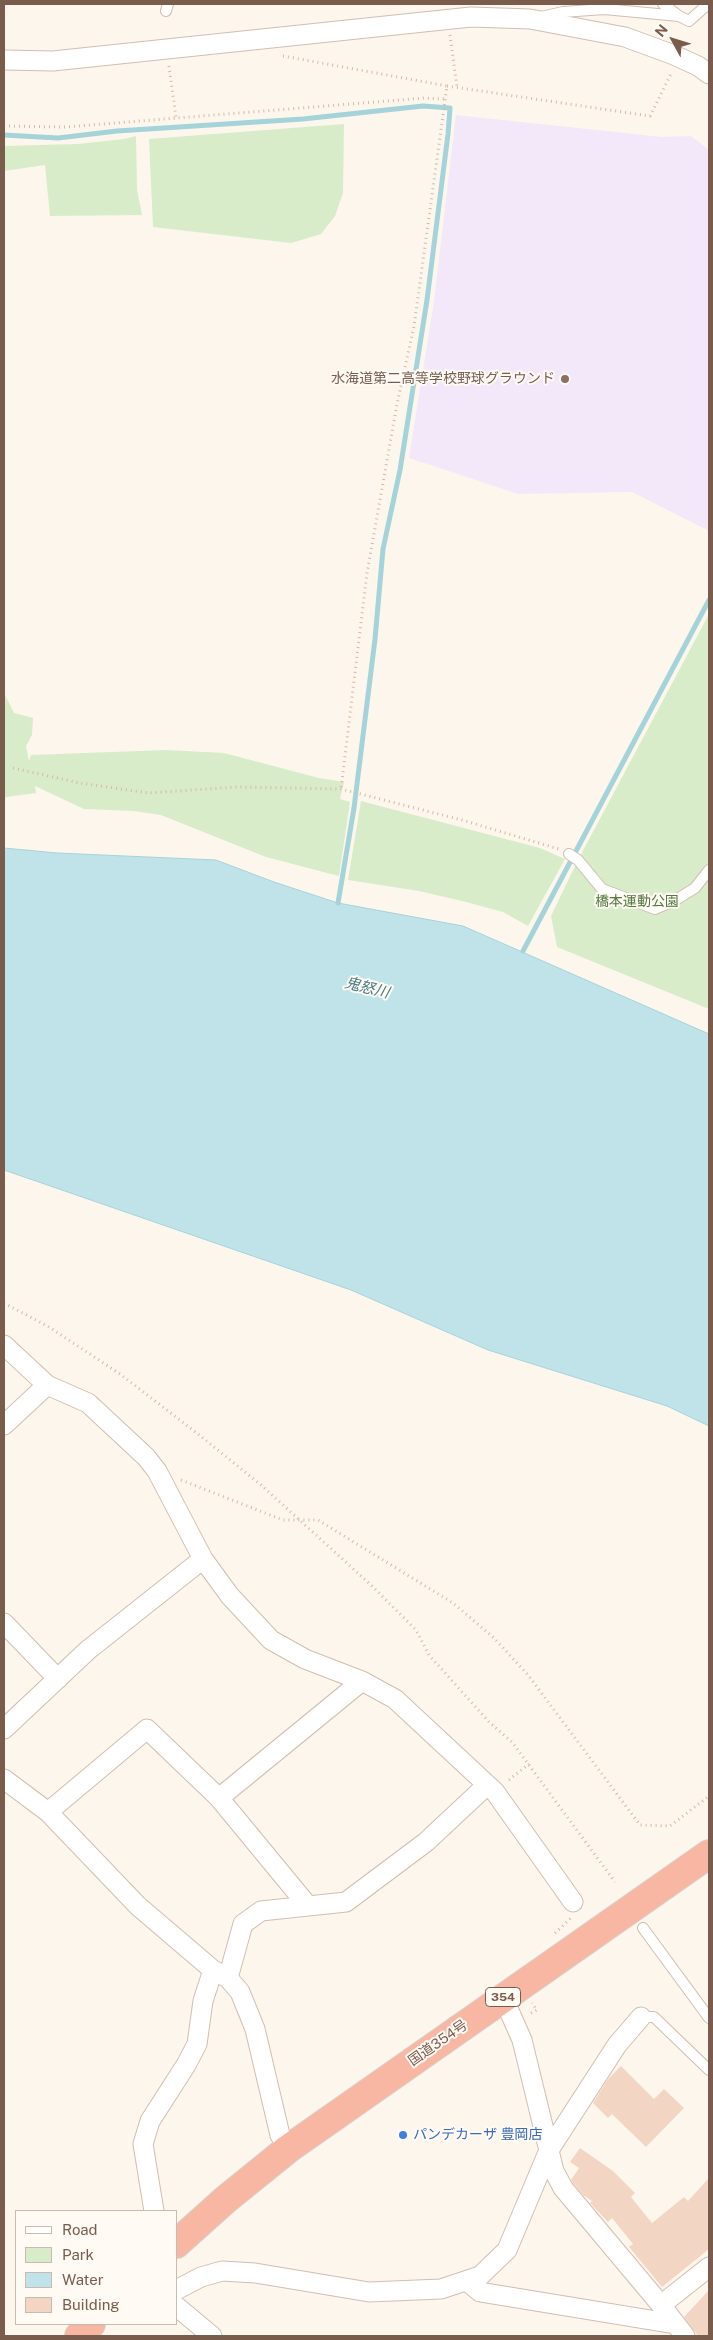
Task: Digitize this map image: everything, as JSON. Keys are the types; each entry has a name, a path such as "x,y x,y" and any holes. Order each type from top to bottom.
{"highway":[{"name":"国道354号","path":"178,2242 288,2148 709,1854"}],"street":[{"path":"4,60 53,61 471,17 530,19 625,37 679,57 698,66 709,74"},
{"path":"4,1345 46,1385 88,1403 146,1457 157,1471 203,1560 230,1596 271,1640 305,1659 362,1681 395,1700 491,1789 573,1902"},
{"path":"4,1425 46,1385"},
{"path":"4,1729 88,1650 203,1560"},
{"path":"4,1623 58,1679"},
{"path":"219,1798 362,1681"},
{"path":"48,1812 147,1729 219,1798 308,1906"},
{"path":"4,1779 48,1812 138,1906 221,1974 240,1992 255,2029 280,2135 288,2148"},
{"path":"154,2210 143,2144 150,2122 186,2066 197,2044 203,2001 221,1974 243,1924 261,1911 346,1902 426,1842 491,1789"},
{"path":"504,1997 522,2040 554,2171 563,2188 680,2330"},
{"path":"178,2289 201,2277 222,2271 255,2272 369,2292 441,2289 480,2276 508,2250 549,2150 617,2045 641,2018"},
{"path":"661,2305 709,2267"},
{"path":"467,2280 480,2292 680,2330"},
{"path":"178,2308 212,2336"}],"lane":[{"path":"663,4 689,21 708,4"},
{"path":"530,19 563,12 604,9 679,16"},
{"path":"574,857 602,889 655,909 674,901 695,888 709,870"},
{"path":"643,1928 709,2018"},
{"path":"641,2018 654,2017 709,2070"}],"path":[{"path":"448,20 457,87"},
{"path":"167,49 176,117"},
{"path":"273,54 447,86 650,116 679,57"},
{"path":"340,789 367,573 397,404 414,326 447,86"},
{"path":"4,126 66,127 424,98 445,99"},
{"path":"13,768 80,782 148,793 237,787 340,789 538,841 574,857"},
{"path":"4,1303 49,1327 120,1374 205,1439 261,1485 371,1585 416,1630 429,1655 490,1723 512,1742 615,1882"},
{"path":"157,1471 283,1520 318,1520 453,1603 494,1638 528,1675 640,1825 670,1826 709,1796"},
{"path":"491,1789 529,1764"},
{"path":"531,2013 537,2010"}],"shaded area":[{"name":"水海道第二高等学校野球グラウンド","path":"456,115 662,137 691,136 709,150 709,531 632,492 518,494 409,458 434,301"}],"green space":[{"path":"344,124 343,193 335,216 321,234 291,243 153,227 149,139"},
{"path":"136,136 137,190 142,215 50,216 45,165 4,171 4,146 78,144"},
{"name":"橋本運動公園","path":"709,614 709,1009 557,947 551,916 578,860"},
{"path":"4,693 14,713 33,718 32,735 26,746 29,761 31,755 166,750 224,753 319,778 344,782 340,799 350,802 339,876 266,857 161,815 134,811 84,809 35,786 36,793 6,797 4,801"},
{"path":"361,801 540,848 565,859 528,926 503,912 466,902 419,891 348,880"}],"water":[{"name":"鬼怒川","path":"4,848 57,853 216,860 338,903 463,926 709,1034 709,1426 667,1406 488,1350 351,1290 4,1170"}],"building":[{"path":"621,2066 654,2099 664,2089 684,2108 646,2147 612,2114 608,2118 593,2103 608,2079"},
{"path":"580,2148 613,2171 635,2193 631,2197 652,2223 684,2197 688,2201 709,2178 709,2249 662,2287 629,2247 633,2244 612,2218 608,2222 590,2203 592,2201 583,2195 572,2182 571,2180 579,2168 570,2162"},
{"path":"709,2290 709,2336 698,2336 684,2317"}],"waterway":[{"path":"4,135 58,138 117,131 303,119 423,106 450,108 427,300 400,470 383,549 375,639 354,808 338,903"},
{"path":"523,951 709,600"}],"place":[{"name":"水海道第二高等学校野球グラウンド","path":"565,379"},
{"name":"パンデカーザ 豊岡店","path":"403,2135"}]}
